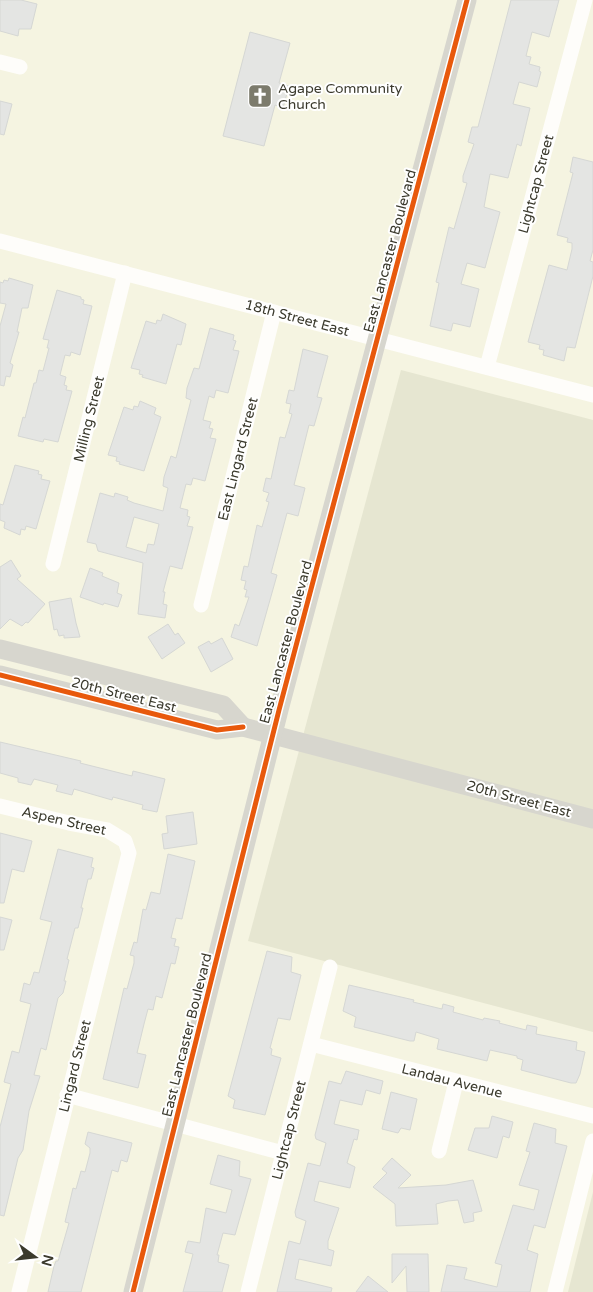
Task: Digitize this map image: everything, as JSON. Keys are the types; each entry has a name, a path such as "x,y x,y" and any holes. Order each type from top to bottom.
{"main road":[{"name":"East Lancaster Boulevard","path":"133,1292 273,734 466,0"},
{"name":"20th Street East","path":"0,649 223,705 243,727"},
{"name":"20th Street East","path":"0,675 217,730 243,727 273,734 593,819"}],"street":[{"name":"Lightcap Street","path":"487,367 585,0"},
{"path":"0,62 20,67"},
{"name":"18th Street East","path":"0,241 593,395"},
{"name":"Milling Street","path":"53,564 125,273"},
{"name":"East Lingard Street","path":"202,606 274,312"},
{"name":"Aspen Street","path":"0,806 107,830 125,842"},
{"name":"Lingard Street","path":"19,1292 129,854 125,842"},
{"name":"Lightcap Street","path":"248,1292 330,967"},
{"name":"Landau Avenue","path":"311,1044 593,1116"},
{"path":"439,1151 456,1082"},
{"path":"67,1095 284,1153"},
{"path":"555,1292 593,1141"}],"green space":[{"path":"401,370 593,420 593,1032 248,941"},
{"path":"593,1192 593,1292 568,1292"}],"building":[{"path":"0,0 21,0 37,4 31,29 19,29 18,36 0,31"},
{"path":"511,0 559,0 549,37 532,32 526,56 531,57 529,64 540,67 539,71 541,72 537,87 519,82 513,104 530,108 521,146 517,144 508,178 490,174 484,207 500,212 485,268 467,263 461,284 479,289 470,327 453,323 451,331 430,326 439,283 436,282 449,227 454,229 467,183 463,182 463,176 474,144 468,142 472,127 478,127"},
{"name":"Agape Community Church","path":"250,32 290,43 279,83 289,86 283,108 275,105 264,146 223,136"},
{"path":"0,101 12,104 4,135 0,134"},
{"path":"573,157 593,162 593,250 590,261 593,262 593,276 575,348 567,347 564,361 543,355 544,350 539,349 540,345 528,342 549,265 567,270 572,243 567,242 568,238 557,235 573,173 570,172"},
{"path":"9,278 33,285 28,308 22,308 17,332 19,332 10,363 13,365 10,377 6,376 4,386 0,385 0,326 6,304 0,303 0,282 8,281"},
{"path":"57,290 81,297 84,300 83,304 92,306 80,355 71,352 70,356 65,355 60,375 66,377 64,385 67,386 66,390 72,391 58,442 44,439 43,442 18,436 39,370 43,371 49,348 47,348 49,340 43,339"},
{"path":"163,314 186,324 181,345 177,344 166,384 142,377 143,375 139,374 140,370 131,368 146,321 156,324 157,320 161,321"},
{"path":"210,328 234,335 233,340 236,341 233,350 239,351 228,393 216,390 214,398 209,396 203,420 211,422 209,428 213,429 210,438 216,439 205,481 193,478 191,485 186,484 180,508 188,510 187,516 190,517 187,526 193,527 182,569 170,566 163,592 165,592 163,604 167,605 165,618 138,614 143,563 98,551 96,544 87,542 100,493 114,497 115,493 128,497 127,500 134,503 163,511 168,488 163,486 164,477 171,456 176,458 191,400 186,398 187,388 194,368 199,369","holes":["134,517 159,524 154,545 148,544 146,553 126,547"]},
{"path":"303,349 328,356 317,397 322,398 314,426 309,425 294,485 305,488 298,516 287,513 271,573 277,575 257,646 231,637 235,624 239,626 249,597 245,597 247,590 244,589 246,581 241,580 244,566 248,567 257,525 262,527 269,502 266,501 269,493 263,491 266,478 271,479 280,437 285,438 292,414 289,413 291,404 286,403 289,390 294,391"},
{"path":"140,401 156,408 154,414 161,417 144,471 119,464 120,462 116,461 117,457 108,455 124,407 133,410 134,406 138,407"},
{"path":"15,465 39,471 38,474 42,475 41,479 50,481 36,529 26,526 25,530 21,529 20,535 4,528 5,522 0,520 0,504 3,505"},
{"path":"11,560 21,576 17,579 45,604 28,623 26,622 22,626 10,619 0,629 0,567"},
{"path":"90,568 103,573 102,576 119,583 117,593 122,595 118,607 104,603 103,605 80,597"},
{"path":"71,598 80,637 64,638 64,635 59,636 57,629 54,630 49,602"},
{"path":"168,624 175,635 178,633 185,643 162,659 148,637"},
{"path":"222,638 233,659 211,672 198,647 209,641 211,644"},
{"path":"0,742 81,761 80,763 132,776 133,771 165,779 157,812 142,809 143,805 113,797 112,800 74,789 72,795 56,791 58,785 34,779 31,785 18,782 18,778 0,773"},
{"path":"193,812 197,844 164,849 162,834 168,833 166,816"},
{"path":"0,833 32,841 24,872 12,869 4,903 0,903"},
{"path":"58,849 93,858 91,867 94,868 91,879 88,879 78,928 75,928 67,959 69,960 63,993 58,998 46,1050 41,1048 34,1075 40,1076 29,1111 23,1150 18,1158 4,1216 0,1215 0,1127 11,1084 4,1082 12,1051 19,1053 31,1004 20,1001 24,983 30,985 34,972 39,973 52,922 40,919"},
{"path":"168,854 195,861 182,919 176,918 171,938 176,939 174,946 179,947 175,964 171,963 162,998 156,996 153,1010 148,1009 144,1024 137,1053 146,1055 138,1088 103,1079 124,988 127,989 134,963 134,956 130,955 134,942 137,943 143,909 146,910 151,892 160,894"},
{"path":"0,917 12,920 4,950 0,950"},
{"path":"267,951 292,957 291,972 301,975 290,1020 278,1018 270,1048 272,1049 271,1055 281,1058 265,1115 233,1108 235,1100 228,1096"},
{"path":"349,985 414,1000 413,1002 442,1009 443,1004 454,1007 453,1012 483,1020 484,1018 500,1021 499,1023 526,1030 527,1025 537,1027 536,1034 577,1042 576,1050 585,1052 580,1074 576,1083 571,1083 521,1070 523,1060 517,1058 517,1056 490,1050 487,1061 437,1049 439,1039 416,1032 414,1041 410,1041 354,1027 356,1017 343,1011"},
{"path":"346,1071 383,1081 380,1094 366,1090 362,1105 340,1100 334,1124 359,1130 357,1140 354,1139 347,1163 355,1167 350,1188 319,1181 314,1201 339,1208 328,1241 328,1249 334,1251 331,1266 299,1259 295,1279 332,1288 331,1292 277,1292 289,1241 300,1244 306,1221 296,1217 295,1212 308,1163 320,1166 326,1143 316,1139 315,1135 329,1081 341,1084"},
{"path":"391,1092 417,1099 410,1130 401,1128 398,1133 382,1129"},
{"path":"492,1116 513,1122 509,1138 503,1136 497,1158 468,1150 475,1128 489,1128"},
{"path":"534,1123 556,1129 555,1143 567,1146 545,1228 534,1225 527,1250 538,1254 530,1292 441,1292 447,1265 467,1268 464,1279 497,1287 502,1265 495,1263 513,1205 534,1210 539,1190 519,1185 530,1152 526,1151"},
{"path":"88,1132 132,1143 129,1155 127,1162 121,1160 118,1172 112,1170 81,1292 48,1292 54,1266 56,1261 58,1261 69,1223 65,1222 73,1188 76,1189 81,1171 85,1172 90,1153 90,1148 85,1144"},
{"path":"218,1155 240,1161 239,1176 251,1179 235,1235 223,1233 217,1255 219,1255 218,1262 229,1265 222,1292 183,1292 193,1254 185,1252 188,1241 200,1243 206,1208 226,1213 232,1190 210,1184"},
{"path":"392,1158 411,1175 398,1188 446,1185 473,1180 482,1211 473,1213 474,1221 464,1223 458,1200 448,1201 436,1204 438,1224 396,1226 395,1204 373,1187 387,1173 382,1169"},
{"path":"392,1254 428,1254 429,1292 407,1292 406,1266 392,1283"},
{"path":"368,1276 388,1292 356,1292"}],"cycle path":[{"path":"133,1292 279,710 467,0"},
{"path":"0,675 217,730 243,727"}],"place":[{"name":"Agape Community Church","path":"260,96"}]}
